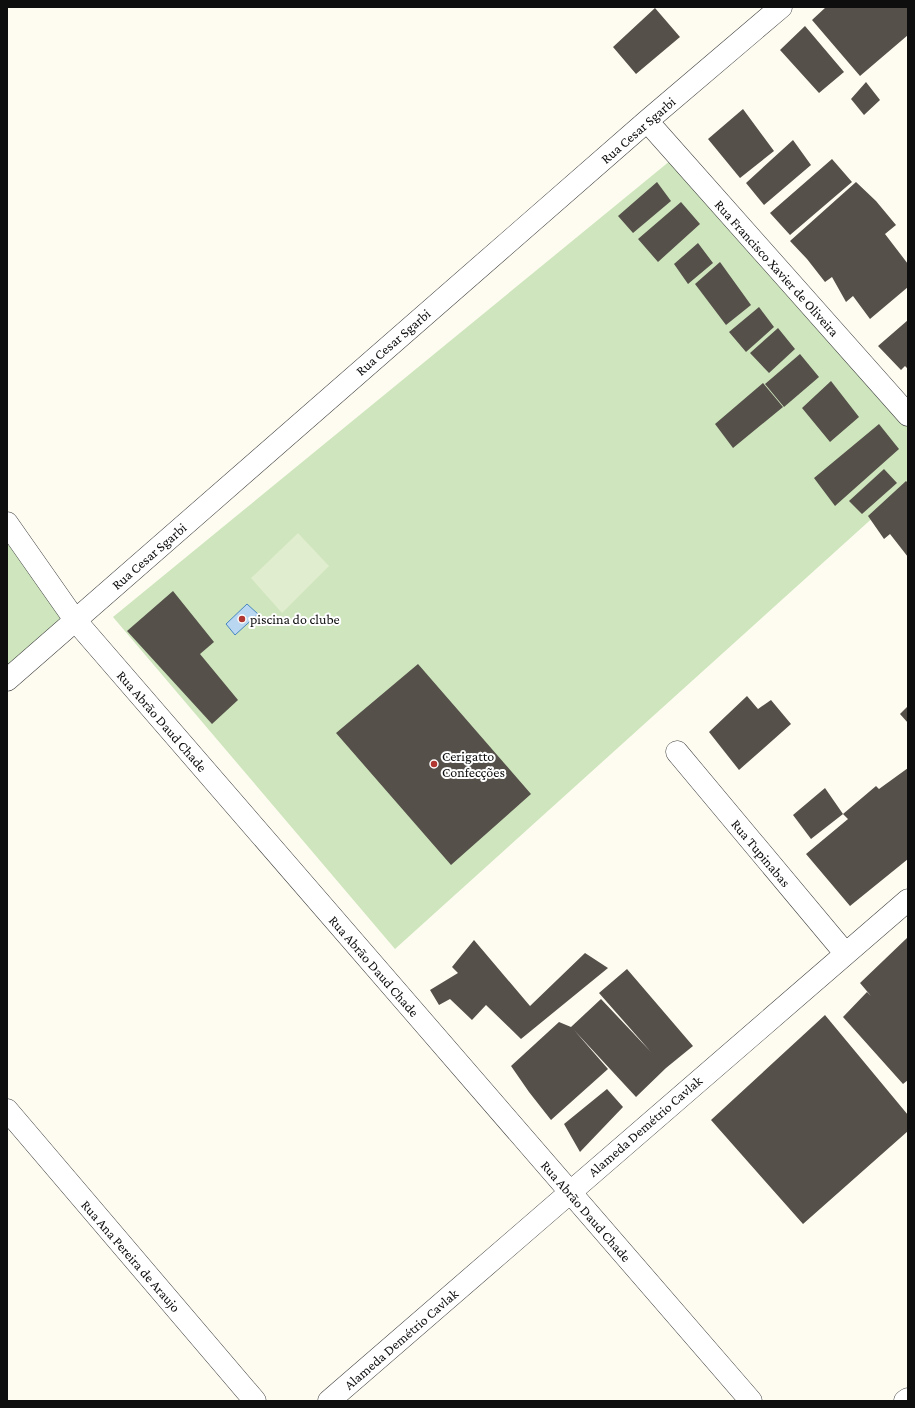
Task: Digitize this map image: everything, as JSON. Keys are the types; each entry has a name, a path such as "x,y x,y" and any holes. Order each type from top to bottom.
{"street":[{"name":"Rua Cesar Sgarbi","path":"7,680 646,121 781,7"},
{"name":"Rua Francisco Xavier de Oliveira","path":"646,121 908,415"},
{"name":"Rua Abrão Daud Chade","path":"7,523 75,620 751,1401"},
{"name":"Rua Tupinabas","path":"676,752 845,953"},
{"name":"Alameda Demétrio Cavlak","path":"329,1401 908,900"},
{"name":"Rua Ana Pereira de Araujo","path":"7,1110 256,1401"}],"green space":[{"path":"676,156 908,416 908,486 395,949 113,617"},
{"path":"298,533 329,566 282,613 251,578"},
{"path":"7,541 75,620 7,680"}],"water":[{"name":"piscina do clube","path":"247,604 258,614 235,635 226,624"}],"building":[{"path":"826,7 908,7 908,35 860,76 812,20"},
{"path":"655,8 680,37 636,74 613,47"},
{"path":"805,26 844,72 819,93 780,50"},
{"path":"866,82 880,100 864,115 851,99"},
{"path":"743,109 774,151 740,178 708,139"},
{"path":"793,140 811,165 764,205 746,183"},
{"path":"832,159 852,182 790,235 770,213"},
{"path":"657,182 671,201 633,233 618,216"},
{"path":"856,182 876,201 896,225 885,234 908,264 908,287 870,319 853,296 846,302 832,277 825,282 807,259 790,241"},
{"path":"681,202 700,224 658,262 638,239"},
{"path":"698,243 713,263 688,284 674,264"},
{"path":"720,262 751,305 726,325 695,284"},
{"path":"759,307 774,327 746,352 729,332"},
{"path":"908,320 908,369 905,366 901,370 878,346"},
{"path":"778,328 795,349 769,373 750,353"},
{"path":"800,354 819,377 784,407 765,384"},
{"path":"831,381 859,417 830,442 802,408"},
{"path":"763,383 783,407 733,448 715,424"},
{"path":"879,424 899,449 835,506 814,478"},
{"path":"884,469 897,483 862,514 849,501"},
{"path":"906,481 908,483 908,557 890,534 884,539 868,516"},
{"path":"173,591 214,642 200,654 238,700 212,724 127,631"},
{"name":"Cerigatto Confecções","path":"418,664 531,794 451,865 336,733"},
{"path":"747,696 758,709 771,700 791,724 739,770 709,732"},
{"path":"908,706 908,723 900,714"},
{"path":"908,768 908,859 850,906 806,854 848,819 843,814 876,786 879,789"},
{"path":"825,788 843,814 811,839 793,815"},
{"path":"908,937 908,1080 903,1084 843,1017 867,992 871,996 860,983"},
{"path":"474,940 530,1006 585,953 608,968 521,1039 486,1005 472,1020 450,999 439,1005 430,990 458,973 452,967"},
{"path":"627,969 693,1046 666,1068 636,1097 574,1030 608,1069 551,1120 511,1066 559,1022 571,1027 601,999 651,1052 599,993"},
{"path":"825,1015 908,1115 908,1131 803,1224 711,1120"},
{"path":"607,1089 623,1107 580,1152 564,1124"}],"place":[{"name":"piscina do clube","path":"242,619"},
{"name":"Cerigatto Confecções","path":"434,764"}]}
